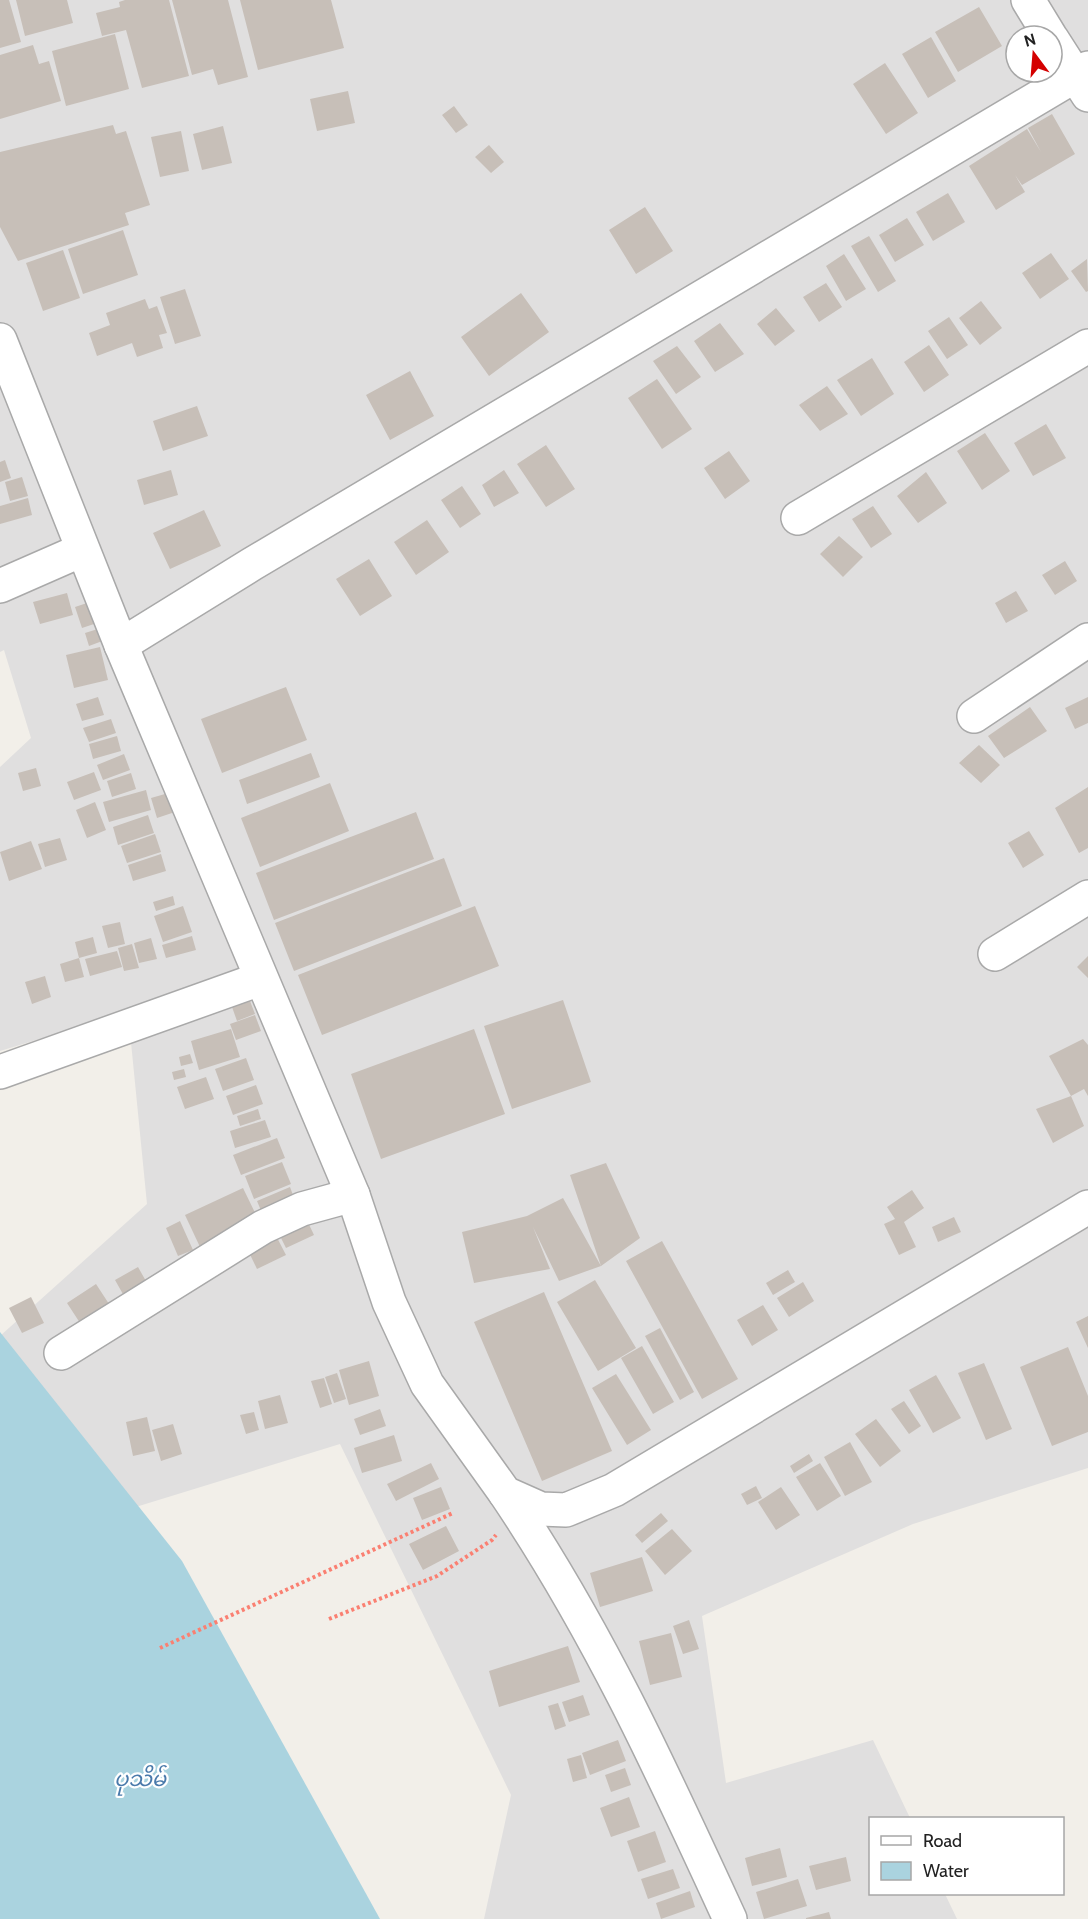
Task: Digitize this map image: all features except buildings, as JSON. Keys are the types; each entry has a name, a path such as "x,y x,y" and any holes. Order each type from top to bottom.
{"street":[{"path":"1028,0 1043,24"},
{"path":"121,645 252,564 1084,80 1064,54"},
{"path":"0,340 121,645 353,1196 389,1302 427,1384 551,1561 641,1726 730,1919"},
{"path":"798,518 1088,346"},
{"path":"0,586 82,550"},
{"path":"974,716 1088,640"},
{"path":"994,954 1088,897"},
{"path":"0,1072 260,979"},
{"path":"61,1353 263,1227 302,1209 353,1196"},
{"path":"505,1493 541,1509 566,1510 614,1490 1088,1207"}],"path":[{"path":"329,1618 438,1576 492,1540 508,1518 505,1493"},
{"path":"160,1648 453,1513"}],"shaded area":[{"path":"0,0 1088,0 1088,1468 913,1524 702,1616 726,1783 873,1740 910,1817 869,1817 869,1895 945,1895 957,1919 484,1919 511,1795 340,1444 113,1514 0,1336 147,1204 128,1012 0,1051 0,767 31,738 4,650 0,652"}],"water":[{"name":"ပုသိမ်","path":"0,1332 182,1561 380,1919 0,1919"}]}
